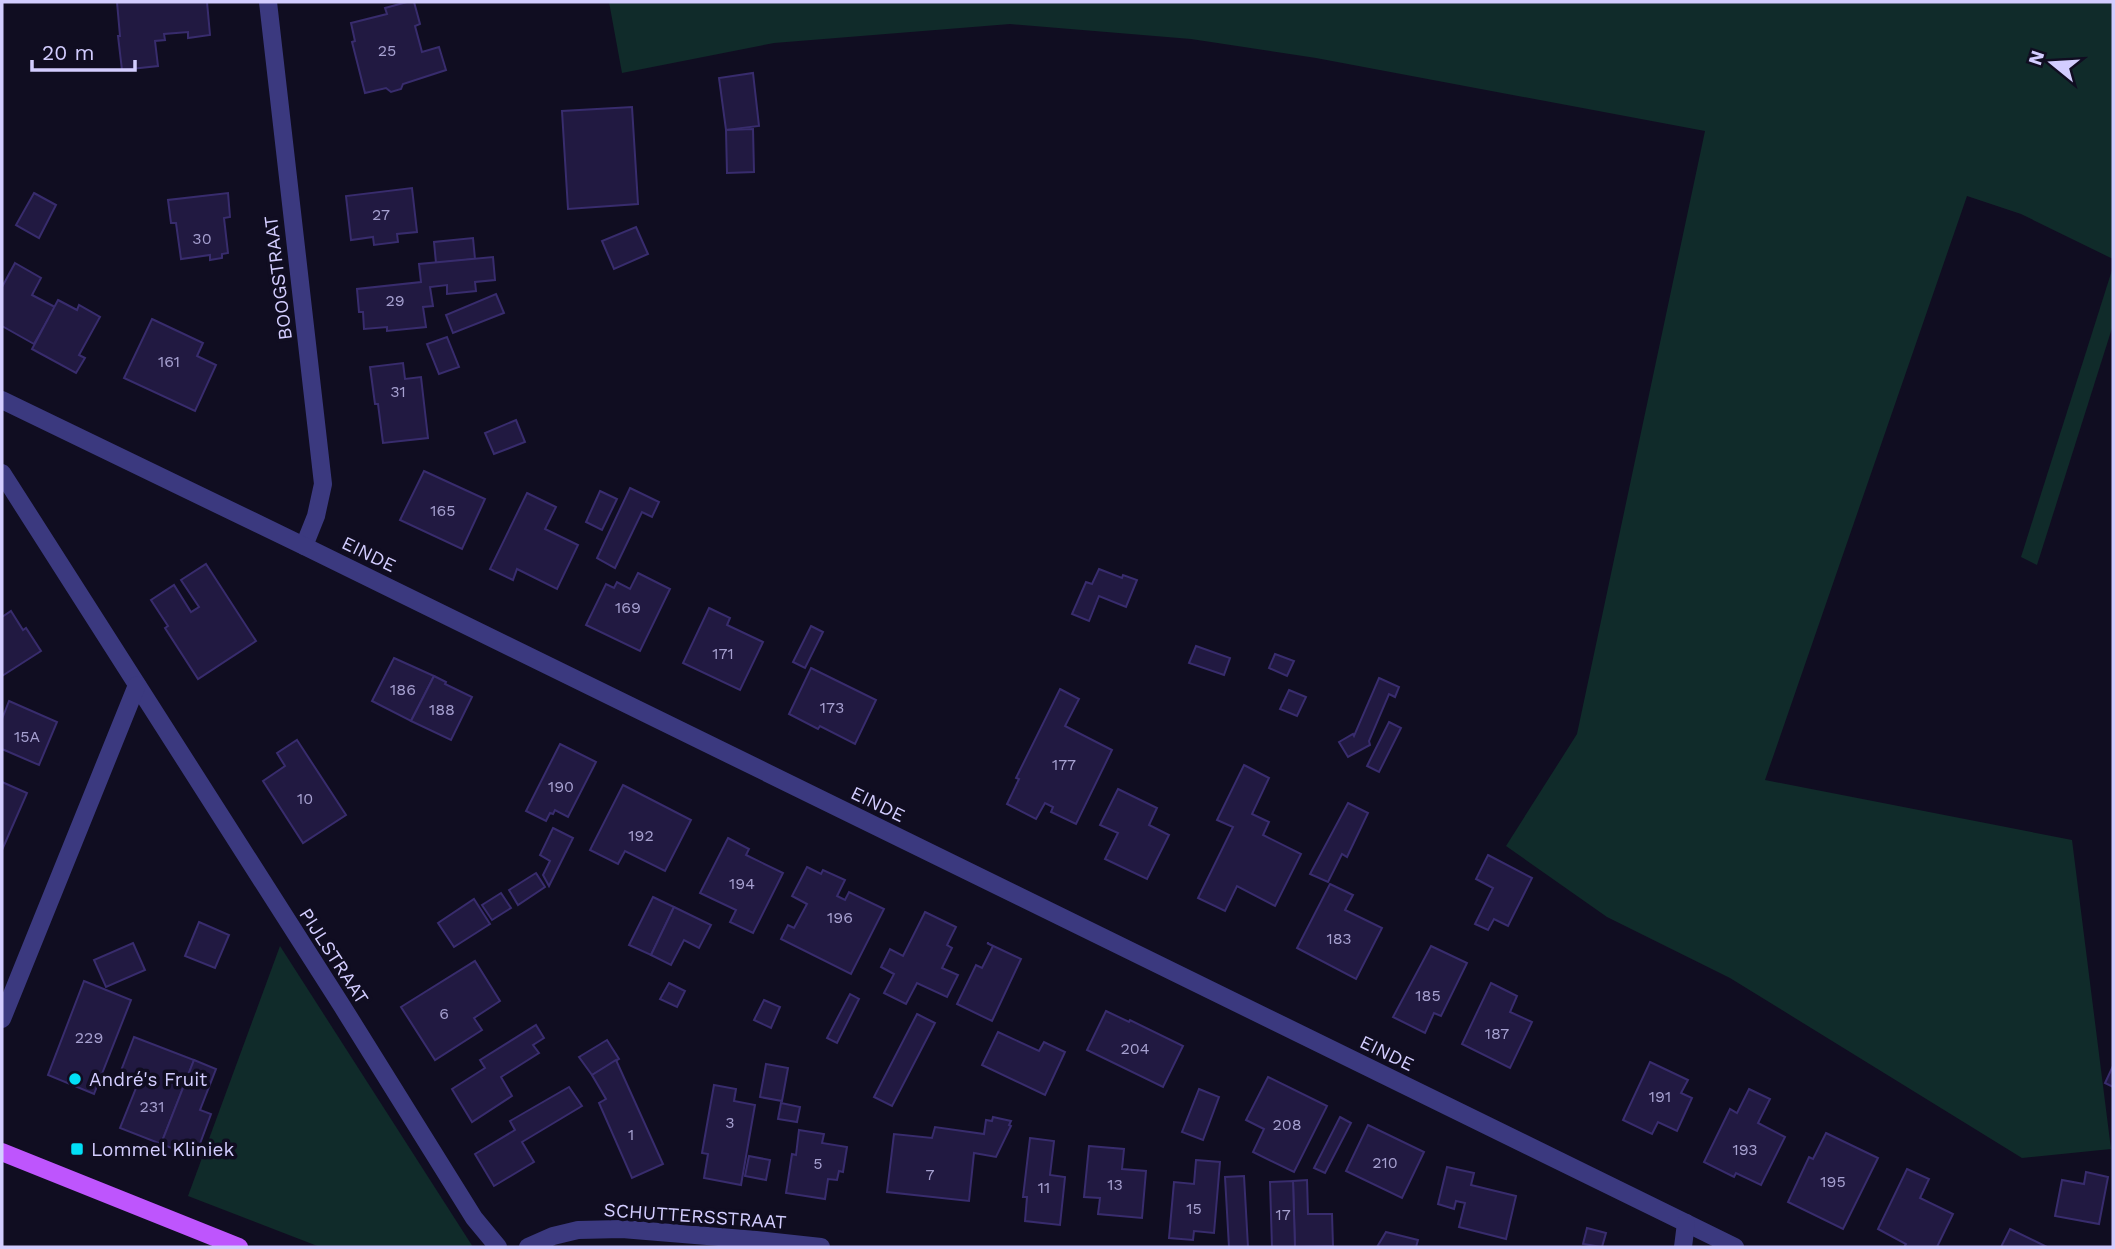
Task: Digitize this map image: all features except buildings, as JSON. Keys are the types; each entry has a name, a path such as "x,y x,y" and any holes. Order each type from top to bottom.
{"main road":[{"path":"2,1152 239,1247"}],"street":[{"name":"BOOGSTRAAT","path":"268,2 323,484 316,516 304,546"},
{"name":"EINDE","path":"2,400 1735,1247"},
{"name":"PIJLSTRAAT","path":"2,473 474,1218 498,1247"},
{"path":"2,1019 137,685"},
{"path":"1683,1247 1686,1223"},
{"name":"SCHUTTERSSTRAAT","path":"528,1247 553,1236 578,1230 622,1229 821,1247"}],"green space":[{"path":"609,2 2113,2 2113,259 2021,214 1967,196 1765,780 2072,840 2111,1149 2022,1158 1730,978 1607,917 1506,846 1577,734 1705,131 1316,58 1191,39 1010,24 774,43 622,73"},
{"path":"2113,267 2113,325 2037,565 2021,557"},
{"path":"280,946 473,1247 320,1247 188,1196"}],"place":[{"name":"André's Fruit","path":"75,1079"},
{"name":"Lommel Kliniek","path":"77,1149"}]}
